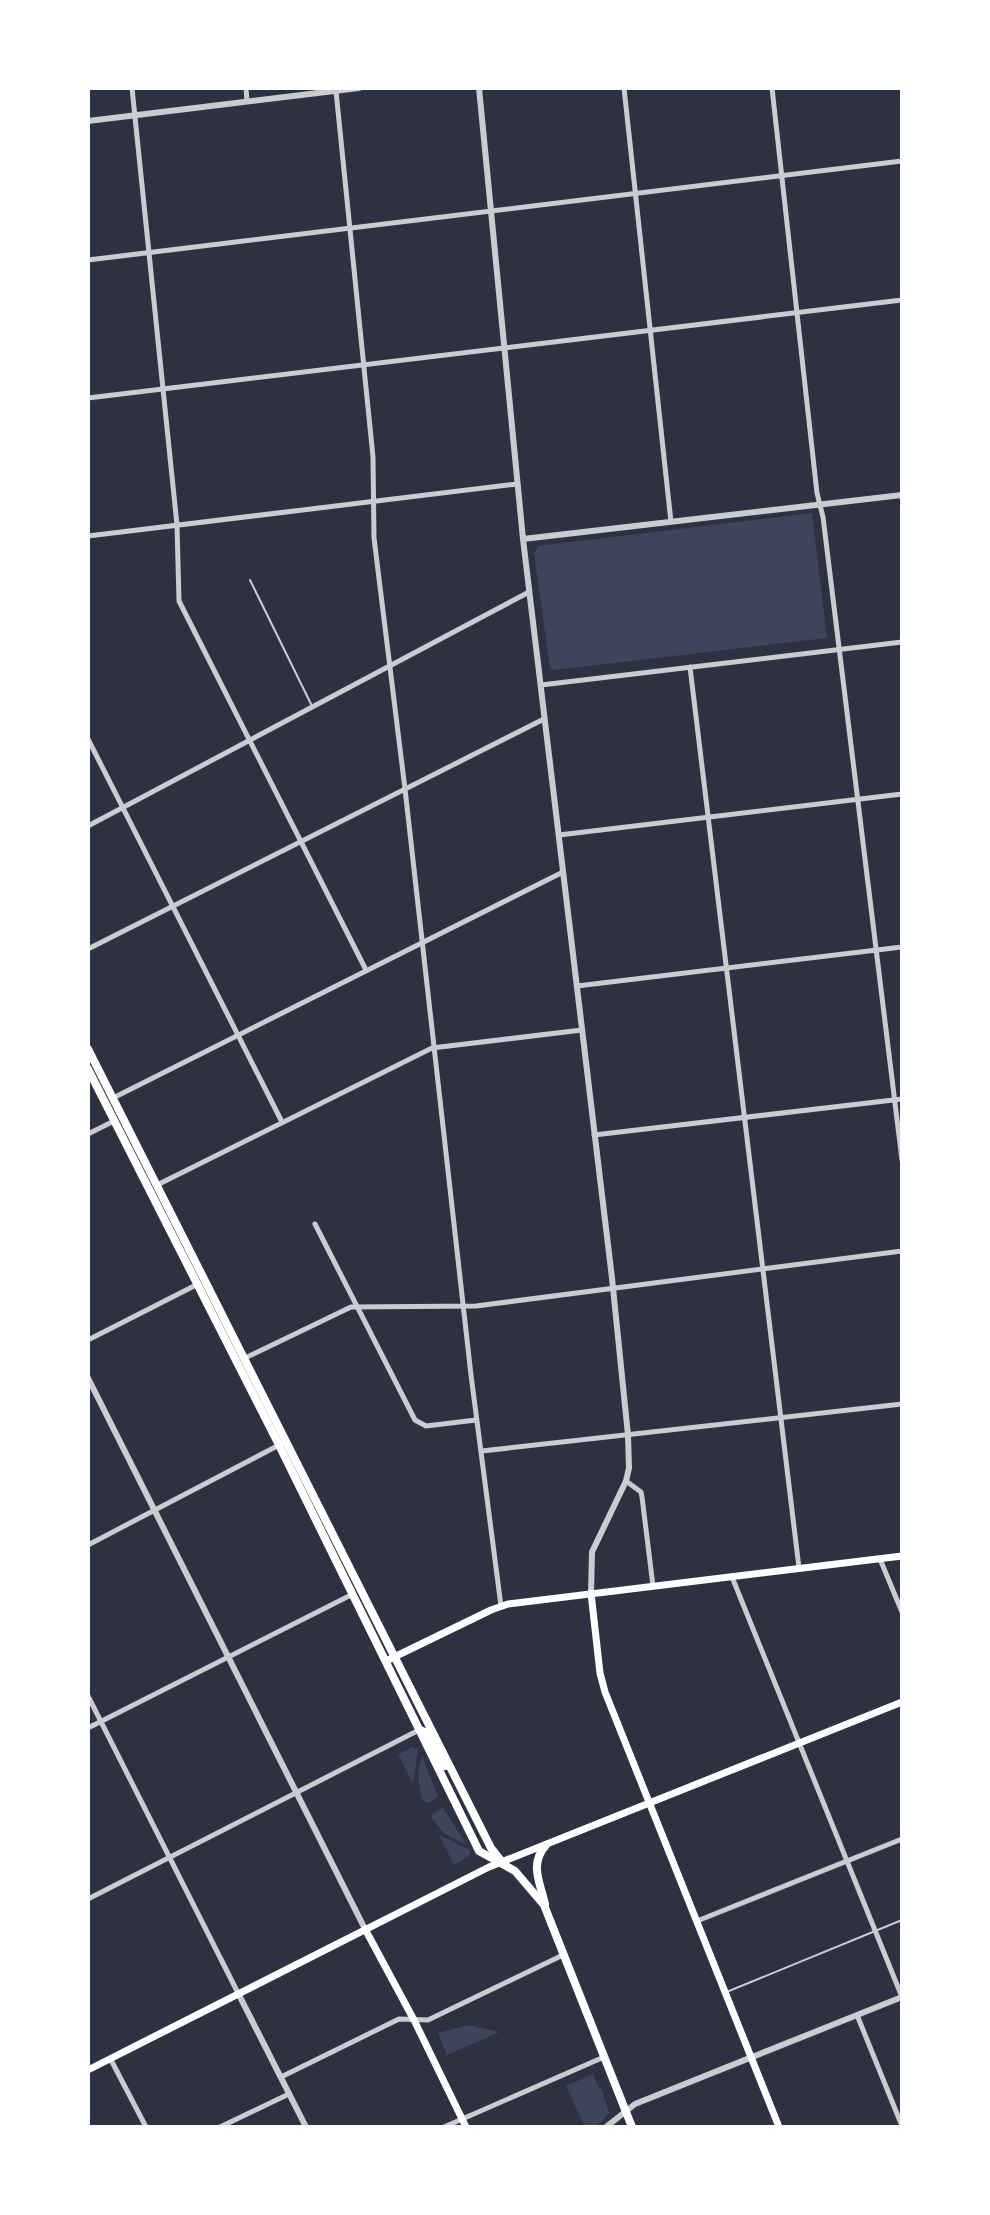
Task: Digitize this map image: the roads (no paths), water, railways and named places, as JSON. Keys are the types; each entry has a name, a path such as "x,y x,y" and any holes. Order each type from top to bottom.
{"main road":[{"path":"88,1049 245,1358 351,1595 452,1771 491,1848 527,1883 547,1913"},
{"path":"88,1069 215,1322 282,1443 390,1660 419,1730 479,1851 502,1862"},
{"path":"144,1179 157,1185"},
{"path":"196,1285 203,1287 215,1310 226,1321"},
{"path":"215,1322 224,1329 238,1356 245,1358"},
{"path":"390,1660 501,1606 902,1556"},
{"path":"591,1593 602,1682 779,2127"},
{"path":"88,2070 502,1862 902,1702"},
{"path":"419,1730 427,1733 441,1760 452,1771"},
{"path":"546,1845 539,1853 536,1867 547,1913 632,2127"},
{"path":"365,1929 464,2123"}],"street":[{"path":"132,88 177,525 179,601 366,970"},
{"path":"246,88 247,101"},
{"path":"88,121 359,88"},
{"path":"479,88 523,539 613,1288 630,1461 626,1481 592,1552 589,1573 591,1593"},
{"path":"624,88 671,522"},
{"path":"772,88 796,313 898,1099 902,1160"},
{"path":"335,90 374,472 374,538 476,1420 501,1606"},
{"path":"88,260 902,161"},
{"path":"88,398 902,300"},
{"path":"88,536 517,484"},
{"path":"523,539 902,495"},
{"path":"88,826 529,592"},
{"path":"541,685 902,642"},
{"path":"690,667 799,1568"},
{"path":"88,949 544,719"},
{"path":"88,739 282,1122"},
{"path":"559,835 902,794"},
{"path":"113,1098 563,872"},
{"path":"577,986 902,947"},
{"path":"157,1185 432,1048 582,1030"},
{"path":"594,1135 898,1099"},
{"path":"88,1134 114,1121"},
{"path":"315,1224 418,1424 426,1426 476,1420"},
{"path":"245,1358 357,1306 463,1306 549,1298 902,1251"},
{"path":"88,1340 196,1285"},
{"path":"88,1378 365,1929"},
{"path":"481,1451 902,1404"},
{"path":"88,1545 282,1443"},
{"path":"626,1481 642,1496 653,1586"},
{"path":"880,1559 902,1612"},
{"path":"606,2127 635,2104 902,1997 732,1577"},
{"path":"88,1728 351,1595"},
{"path":"88,1696 306,2127"},
{"path":"88,1899 419,1730"},
{"path":"697,1921 902,1839"},
{"path":"281,2077 399,2019 428,2020 563,1955"},
{"path":"857,2015 902,2126"},
{"path":"444,2127 464,2123 604,2057"},
{"path":"110,2058 146,2127"},
{"path":"220,2127 289,2094"}],"lane":[{"path":"250,580 312,708"},
{"path":"725,1993 902,1920"}]}
